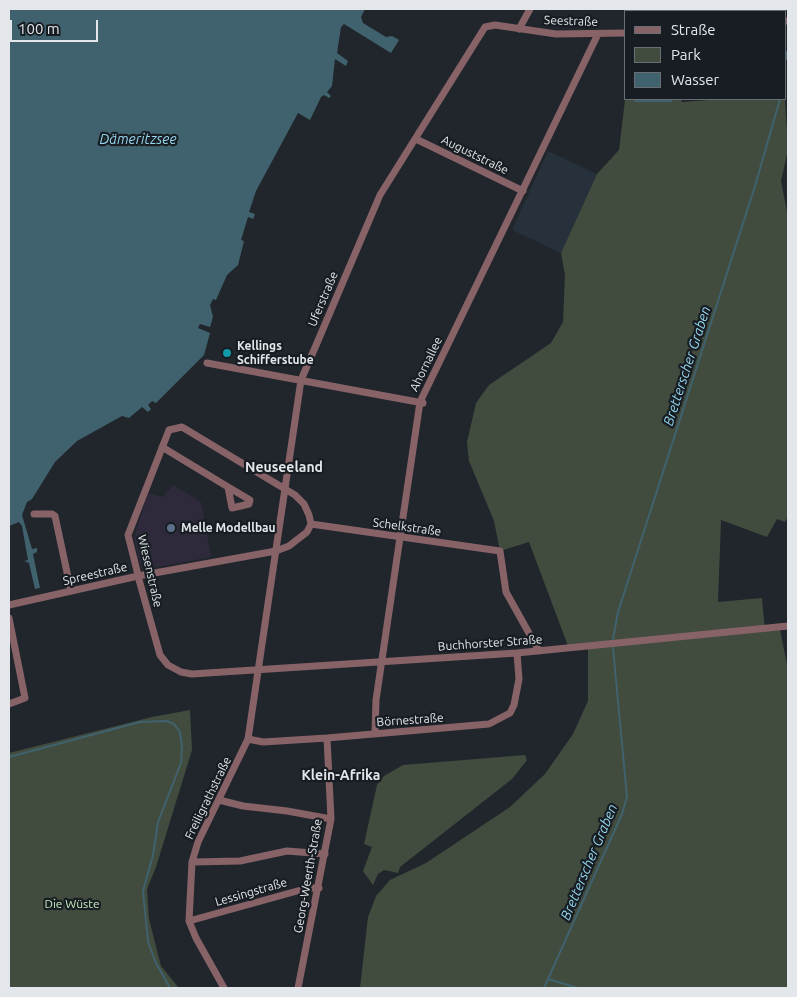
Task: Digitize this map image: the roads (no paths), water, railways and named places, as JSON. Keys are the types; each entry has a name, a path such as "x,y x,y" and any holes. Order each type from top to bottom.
{"street":[{"path":"519,29 530,9"},
{"name":"Seestraße","path":"485,27 495,25 556,34 624,33"},
{"name":"Uferstraße","path":"260,670 301,380 380,195 485,27"},
{"name":"Ahornallee","path":"375,734 375,710 422,403 598,34"},
{"name":"Auguststraße","path":"416,139 523,191"},
{"path":"207,364 422,403"},
{"name":"Wiesenstraße","path":"192,674 181,672 168,665 160,655 128,535 169,430 182,427 285,489"},
{"path":"162,447 228,487"},
{"path":"276,551 299,540 311,524 304,504 285,489"},
{"path":"34,514 52,514 55,516 71,591"},
{"name":"Schelkstraße","path":"311,524 500,550 506,592 539,651"},
{"name":"Spreestraße","path":"9,605 138,576 276,551"},
{"path":"9,618 25,698 9,704"},
{"name":"Buchhorster Straße","path":"192,674 517,653 788,626"},
{"name":"Börnestraße","path":"248,739 263,742 480,726 502,719 510,713 517,693 519,678 517,653"},
{"name":"Freiligrathstraße","path":"224,988 196,938 189,921 192,862 198,842 248,739 260,670"},
{"name":"Georg-Weerth-Straße","path":"298,988 331,819 327,738"},
{"path":"219,800 244,806 287,810 331,819"},
{"path":"192,862 240,861 287,851 325,854"},
{"name":"Lessingstraße","path":"189,921 308,888 319,888"}],"water":[{"name":"Dämeritzsee","path":"9,9 365,9 361,17 363,23 386,37 392,36 399,40 391,53 344,24 341,27 337,53 348,61 346,66 335,59 332,86 327,92 331,96 329,98 324,95 321,97 310,120 298,113 256,191 249,212 255,214 253,219 248,217 241,240 244,241 238,265 227,275 216,300 213,299 210,305 213,317 210,327 200,324 198,328 210,333 204,355 156,403 152,401 148,405 151,409 148,412 142,407 129,418 122,416 77,441 55,462 32,499 27,502 22,515 32,549 37,548 37,552 33,554 40,588 35,589 29,563 24,561 28,560 22,526 19,522 9,526"}],"waterway":[{"name":"Bretterscher Graben","path":"613,639 618,612 755,186 780,100"},
{"path":"635,101 671,101"},
{"name":"Bretterscher Graben","path":"544,988 622,814 627,797 613,648"},
{"path":"9,757 140,722 167,721 174,724 180,732 182,746 181,763 158,822 153,855 143,891 148,942 156,963 170,988"},
{"path":"548,979 578,988"}],"place":[{"name":"Kellings Schifferstube","path":"227,353"},
{"name":"Melle Modellbau","path":"171,528"}],"district":[{"name":"Neuseeland","path":"284,467"},
{"name":"Klein-Afrika","path":"341,775"}],"park label":[{"name":"Die Wüste","path":"72,904"}]}
